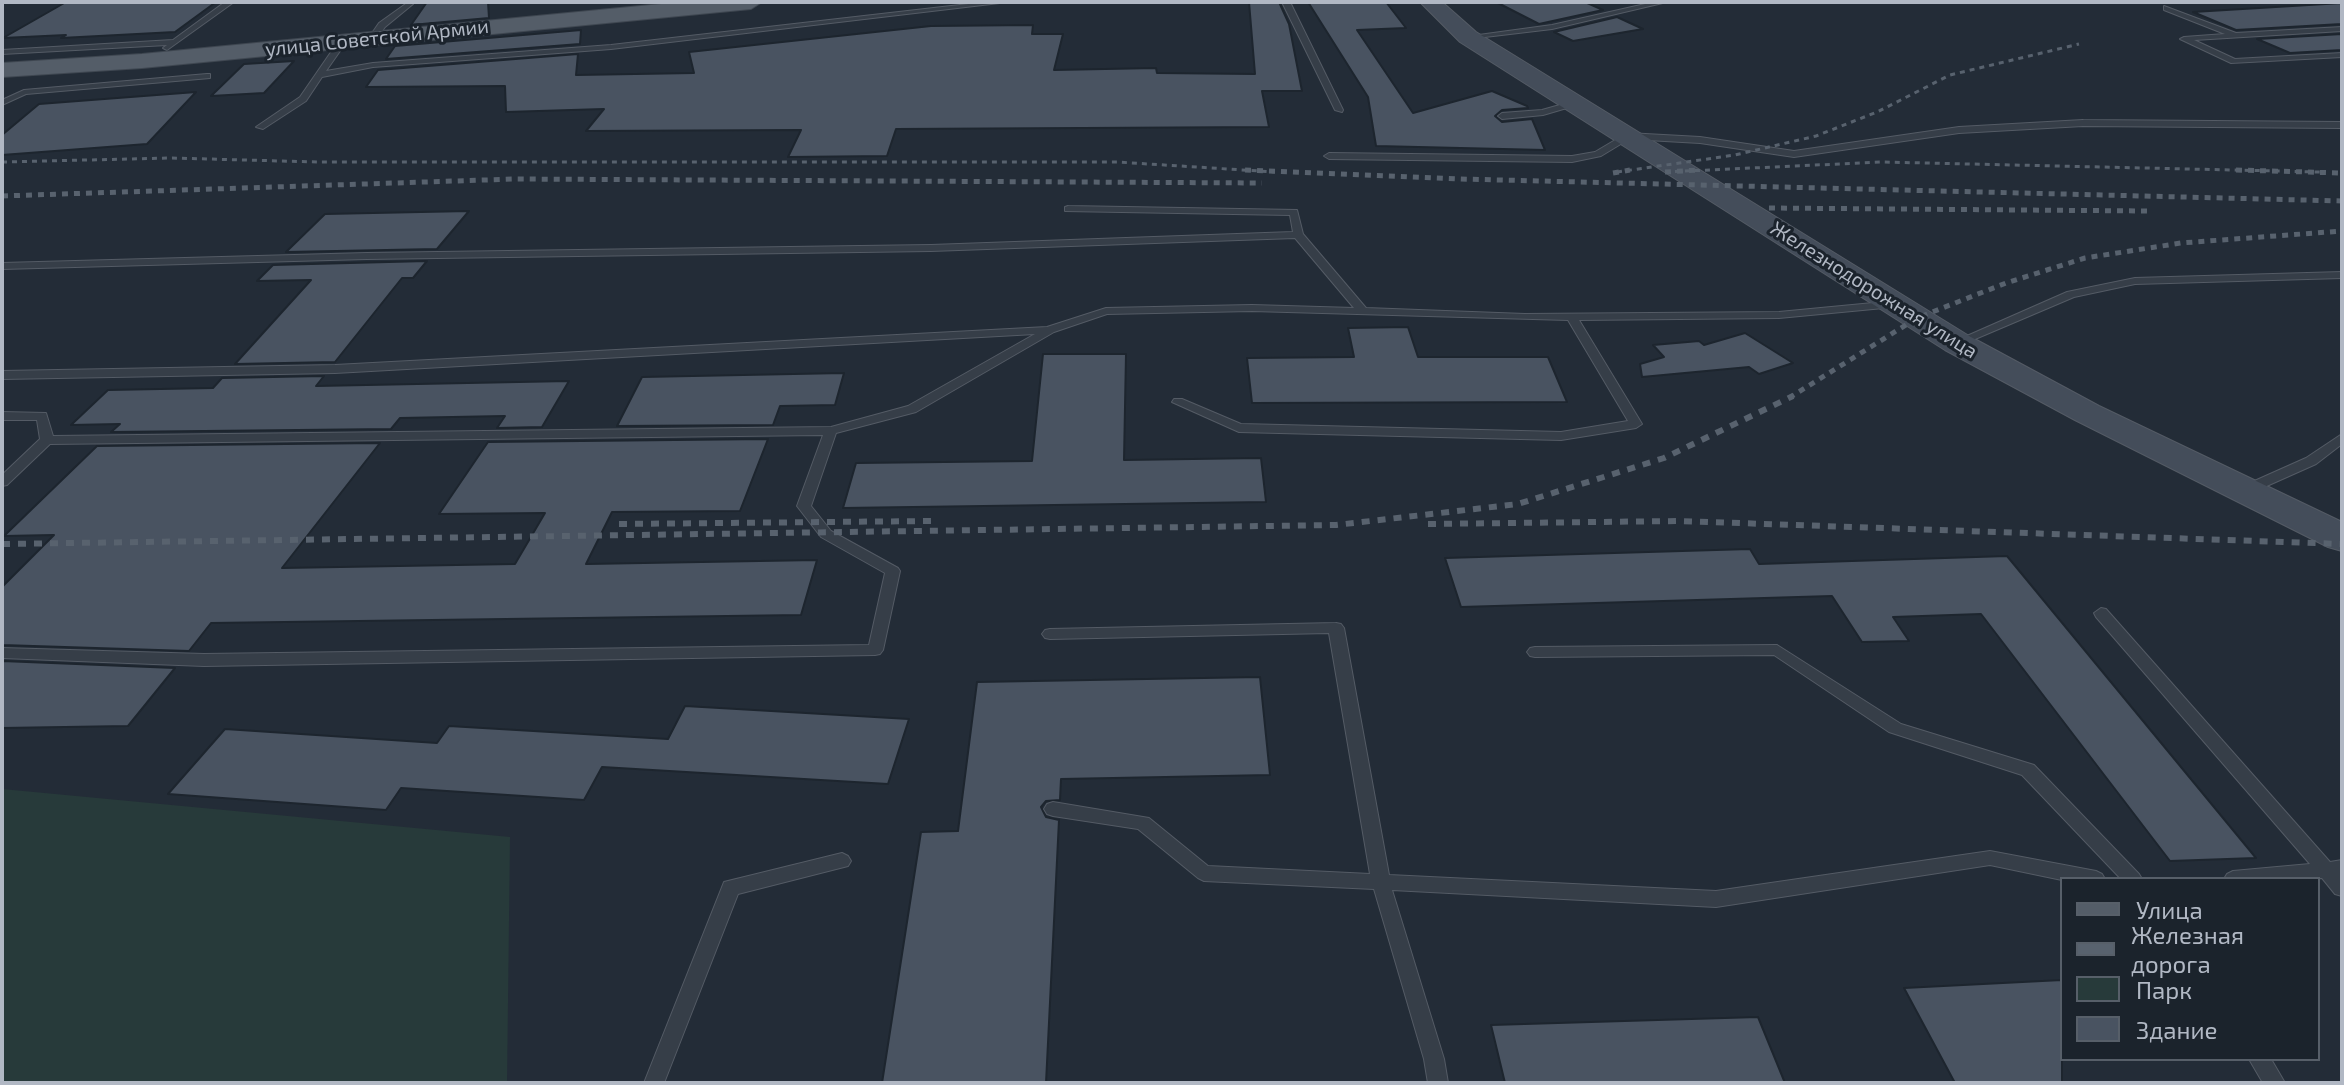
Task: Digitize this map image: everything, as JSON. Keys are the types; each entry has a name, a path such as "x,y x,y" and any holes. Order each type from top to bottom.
{"main road":[{"name":"улица Советской Армии","path":"3,57 71,66 751,2"}],"street":[{"name":"Железнодорожная улица","path":"1430,2 1468,37 1957,343 2087,413 2342,538"}],"lane":[{"path":"150,60 230,2"},
{"path":"320,75 373,65 611,47 1004,2"},
{"path":"1286,2 1339,110"},
{"path":"1468,37 1552,27 1663,2"},
{"path":"372,39 382,25 409,4"},
{"path":"2167,8 2235,35"},
{"path":"2342,29 2184,39 2234,61 2342,55"},
{"path":"260,127 303,99 343,41"},
{"path":"3,57 174,42"},
{"path":"71,66 92,48"},
{"path":"2,103 24,92 207,76"},
{"path":"1502,116 1543,112 1574,103"},
{"path":"1329,156 1572,159 1598,154 1627,136 1700,140 1794,154 1959,130 2083,123 2342,125"},
{"path":"1068,209 1294,212 1298,235 1362,311"},
{"path":"2,266 367,256 931,248 1298,235"},
{"path":"1957,343 2071,294 2135,281 2342,275"},
{"path":"2,482 47,440 831,431 912,409 1050,330 1106,311 1252,308 1572,317 1779,315 1895,304"},
{"path":"1178,402 1239,428 1561,436 1636,424 1572,317"},
{"path":"2,375 335,369 1050,330"},
{"path":"2,416 42,416 47,440"},
{"path":"2,653 204,660 875,650 893,571 826,534 804,506 831,431"},
{"path":"2246,491 2311,461 2342,438"},
{"path":"2101,613 2334,869 2342,888"},
{"path":"1050,634 1336,628 1381,883 1434,1059 1438,1083"},
{"path":"1535,652 1777,650 1895,728 2028,770 2131,877"},
{"path":"1053,809 1143,823 1204,873 1716,899 1990,858 2086,877"},
{"path":"654,1083 731,888 842,861"},
{"path":"2253,877 2334,869"},
{"path":"2260,1061 2275,1083"}],"green space":[{"path":"2,789 510,837 507,1083 2,1083"}],"building":[{"path":"66,2 216,2 175,32 3,38"},
{"path":"427,2 488,2 489,18 411,25"},
{"path":"1249,2 1279,2 1289,24 1302,91 1262,91 1269,127 896,129 887,156 788,157 801,130 586,131 604,109 506,112 505,86 366,87 378,70 578,54 576,75 694,73 689,52 931,26 1033,25 1032,34 1063,34 1054,70 1156,68 1157,73 1255,74"},
{"path":"1308,2 1386,2 1406,28 1357,30 1413,113 1492,91 1527,106 1502,110 1495,116 1502,122 1532,119 1545,150 1376,146 1368,97"},
{"path":"1496,2 1585,2 1603,10 1539,24"},
{"path":"2342,3 2342,24 2236,30 2193,12"},
{"path":"1617,17 1643,29 1573,41 1554,32"},
{"path":"581,30 580,44 386,59 395,46"},
{"path":"2342,34 2342,50 2290,53 2257,39"},
{"path":"294,61 264,93 211,96 244,64"},
{"path":"196,92 147,144 2,155 2,135 39,104"},
{"path":"469,211 437,249 286,252 325,214"},
{"path":"427,261 413,278 402,278 335,362 235,364 311,280 257,281 273,265"},
{"path":"1408,327 1418,357 1548,357 1567,402 1252,403 1247,358 1354,357 1348,328"},
{"path":"1745,333 1793,363 1759,374 1749,367 1642,377 1640,364 1664,357 1653,345 1699,341 1704,345"},
{"path":"1043,354 1126,354 1124,460 1261,458 1266,502 843,508 856,463 1032,461"},
{"path":"844,373 835,405 780,406 773,425 617,426 642,377"},
{"path":"324,376 316,386 569,381 542,427 497,428 505,416 400,418 391,429 111,432 120,424 71,425 108,390 213,388 222,378"},
{"path":"768,439 740,511 612,512 586,564 817,560 801,615 211,623 189,651 2,645 2,587 54,535 4,536 97,446 380,443 282,568 515,564 545,513 439,514 488,442"},
{"path":"1750,549 1759,564 2007,556 2256,858 2170,861 1981,614 1893,617 1909,641 1862,642 1832,596 1461,607 1445,558"},
{"path":"2,661 175,668 128,726 2,728"},
{"path":"1260,677 1270,775 1061,779 1060,800 1046,801 1041,807 1046,817 1059,820 1046,1083 882,1083 921,832 958,831 977,682"},
{"path":"685,706 909,719 888,784 602,767 584,800 401,788 386,810 168,794 225,729 437,743 449,726 668,739"},
{"path":"2060,980 2062,1083 1955,1083 1904,988"},
{"path":"1758,1017 1785,1083 1505,1083 1491,1025"}],"railway":[{"path":"1626,171 1735,155 1816,136 1877,112 1950,75 2079,44"},
{"path":"2,162 172,158 317,162 1117,162 1275,172"},
{"path":"1698,170 1665,172 1882,162 2251,170"},
{"path":"1245,170 1461,179 2342,201"},
{"path":"2236,170 2251,170"},
{"path":"2251,170 2320,172"},
{"path":"2251,170 2342,173"},
{"path":"1613,173 1626,171"},
{"path":"1617,172 1626,171"},
{"path":"2,196 515,179 1262,183"},
{"path":"1769,208 2147,211"},
{"path":"1790,398 1917,318 2006,283 2085,258 2181,243 2342,231"},
{"path":"2,544 1336,525 1518,504 1664,458 1790,398"},
{"path":"619,524 932,521"},
{"path":"1428,524 1680,521 2342,544"}]}
